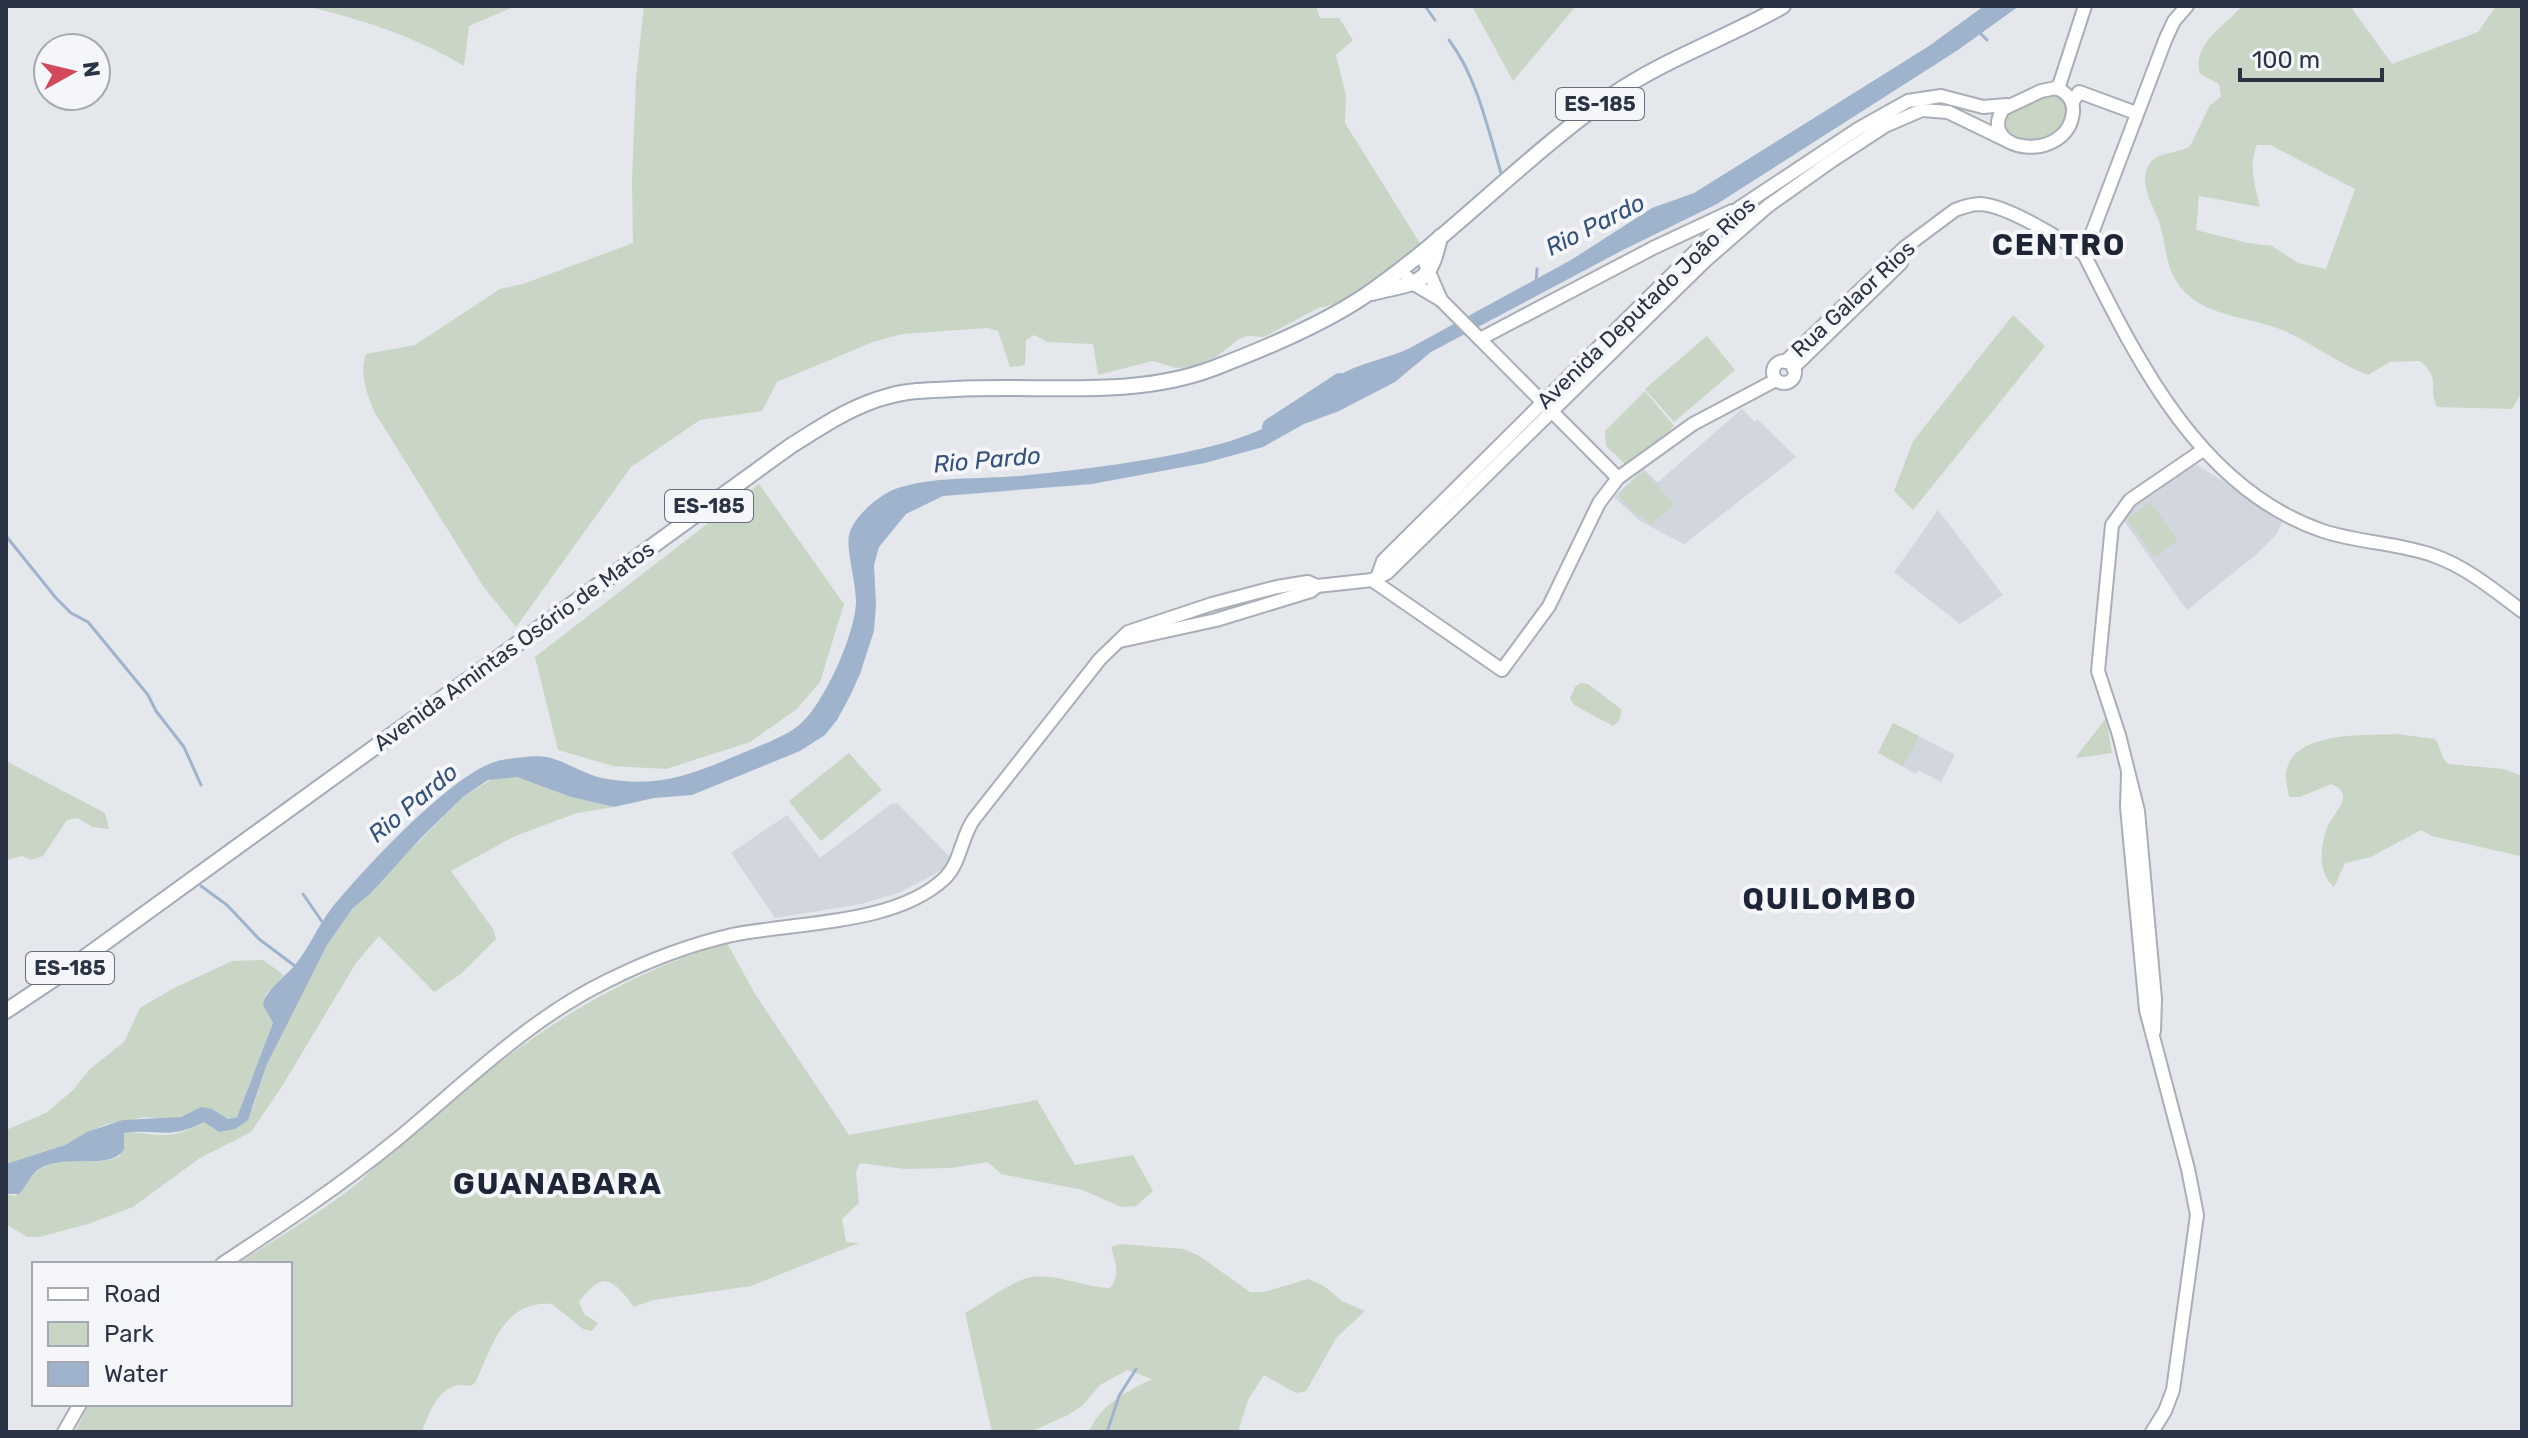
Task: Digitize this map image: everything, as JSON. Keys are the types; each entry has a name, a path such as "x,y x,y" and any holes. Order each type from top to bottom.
{"main road":[{"name":"ES-185","path":"1368,294 1610,97 1783,6"},
{"path":"1368,294 1414,284 1430,272 1441,236"},
{"name":"Avenida Amintas Osório de Matos","path":"6,1011 63,973 792,445 842,415 874,400 910,392 1005,386 1126,385 1190,375 1315,324 1368,294"}],"street":[{"path":"2058,89 2085,6"},
{"path":"2187,6 2174,21 2166,38 2084,254 2131,345 2203,450 2225,472 2259,497 2325,531 2432,555 2455,565 2522,611"},
{"path":"2072,103 2058,89 2045,89 2007,105 2000,114 1998,126 2003,137 2010,142 2032,147 2053,141 2068,126 2073,113 2072,103 2079,92 2136,113"},
{"name":"Avenida Deputado João Rios","path":"1375,579 1383,561 1739,208 1858,129 1908,101 1941,96 1983,107 2007,105"},
{"name":"Avenida Deputado João Rios","path":"1375,579 1391,570 1705,261 1784,194 1885,126 1922,110 1939,109 1962,117 1997,138 2010,142"},
{"name":"Rua Galaor Rios","path":"1375,579 1502,670 1549,606 1599,503 1618,478 1693,424 1776,380 1774,369 1779,363 1789,365 1904,248 1955,210 1979,204 2012,214 2084,254"},
{"path":"1477,335 1739,208"},
{"path":"1443,301 1425,262 1410,262 1407,277 1443,301 1618,478"},
{"path":"2152,1432 2168,1404 2174,1380 2196,1241 2197,1215 2153,1032 2155,999 2139,821 2119,735 2098,671 2112,525 2130,500 2203,450"},
{"path":"225,1262 369,1161 528,1030 606,981 653,959 697,944 748,932 880,911 901,905 935,886 953,867 969,825 1109,650 1125,639 1212,604 1264,590 1308,582 1317,586 1375,579"},
{"path":"64,1432 79,1406"}],"shaded area":[{"path":"1742,409 1755,422 1757,419 1796,457 1684,544 1640,521 1614,497 1643,469 1658,482"},
{"path":"2197,465 2284,519 2276,535 2258,553 2187,610 2124,521 2125,515 2144,499"},
{"path":"1938,510 2003,595 1960,624 1894,572"},
{"path":"1893,723 1955,755 1941,782 1918,770 1916,774 1878,753"},
{"path":"897,803 952,859 942,870 901,892 861,904 775,918 731,853 787,815 820,858 891,804"}],"green space":[{"path":"305,6 516,6 469,26 464,66 387,30"},
{"path":"644,6 1316,6 1320,18 1339,18 1353,40 1336,55 1346,96 1345,123 1421,245 1345,302 1318,308 1264,337 1239,339 1216,357 1191,367 1176,368 1153,361 1098,375 1093,344 1047,342 1034,335 1026,340 1025,365 1010,367 998,331 988,328 902,334 873,342 777,382 762,411 700,420 631,467 516,627 483,586 375,413 365,384 364,362 366,354 415,345 500,289 523,284 633,243 636,79"},
{"path":"1472,6 1576,6 1513,81"},
{"path":"2242,6 2350,6 2392,64 2478,32 2496,6 2522,6 2522,392 2512,409 2437,407 2431,373 2420,361 2390,362 2368,375 2287,332 2204,306 2181,288 2171,271 2146,188 2145,174 2155,158 2190,146 2210,105 2221,97 2219,84 2200,74 2201,53 2205,44","holes":["2257,145 2270,145 2355,189 2326,269 2298,263 2272,246 2196,230 2199,196 2260,207 2253,176 2254,153"]},
{"path":"2047,96 2059,97 2066,105 2065,116 2055,132 2037,139 2027,139 2008,132 2005,121 2008,114"},
{"path":"2013,315 2045,346 1913,510 1894,491 1913,441"},
{"path":"1707,336 1735,370 1674,422 1645,389"},
{"path":"1645,391 1674,426 1636,461 1625,464 1606,446 1605,431"},
{"path":"1644,471 1674,504 1651,525 1642,515 1639,518 1618,495"},
{"path":"759,484 844,604 820,682 797,709 750,742 666,769 613,766 558,750 535,657"},
{"path":"2150,502 2178,540 2154,557 2127,519"},
{"path":"1581,683 1588,684 1621,709 1620,717 1613,726 1574,705 1570,698 1575,687"},
{"path":"2106,718 2112,753 2076,758 2076,757"},
{"path":"1893,723 1919,736 1903,766 1878,753"},
{"path":"2397,734 2435,739 2448,764 2504,769 2522,776 2520,856 2432,836 2421,830 2371,857 2345,863 2334,887 2325,874 2322,850 2328,826 2342,804 2342,793 2331,784 2300,797 2289,797 2286,772 2292,758 2316,742 2350,736"},
{"path":"849,753 882,790 821,841 789,801"},
{"path":"6,761 105,813 109,829 93,827 77,818 67,820 43,856 31,860 22,856 6,860"},
{"path":"517,777 571,797 614,807 577,813 515,836 451,871 493,929 496,939 462,973 434,992 379,936 356,963 251,1132 200,1158 133,1207 88,1224 39,1237 27,1237 6,1224 6,1194 15,1196 40,1169 62,1162 103,1161 120,1156 123,1134 172,1134 204,1122 219,1132 253,1108 267,1064 297,1002 327,945 353,908 463,797 494,778"},
{"path":"727,943 755,994 849,1135 1037,1100 1075,1165 1133,1155 1153,1191 1136,1206 1121,1207 1083,1190 1001,1174 988,1162 950,1168 905,1169 860,1163 856,1172 859,1203 842,1219 846,1242 859,1243 751,1286 653,1300 634,1307 620,1289 601,1282 579,1302 584,1314 598,1323 592,1331 583,1329 552,1304 522,1309 502,1328 475,1383 451,1387 444,1392 433,1406 422,1432 75,1432 88,1406 292,1406 292,1262 240,1262 344,1194 471,1084 549,1027 633,979"},
{"path":"263,960 284,975 266,994 273,1023 237,1117 229,1119 201,1107 181,1117 146,1117 104,1125 65,1145 6,1164 6,1130 46,1113 73,1090 90,1069 124,1042 140,1008 232,961"},
{"path":"1120,1244 1183,1249 1198,1255 1250,1292 1264,1292 1308,1279 1324,1286 1342,1301 1365,1311 1337,1337 1306,1391 1296,1393 1264,1375 1248,1400 1238,1432 1089,1432 1107,1406 1152,1379 1127,1370 1100,1385 1083,1405 1068,1415 1030,1432 992,1432 965,1313 1003,1289 1036,1276 1110,1288 1116,1273 1111,1247"}],"water":[{"path":"1984,6 2019,6 1958,50 1717,204 1431,352 1395,382 1339,411 1304,424 1263,447 1205,463 1092,484 943,496 906,514 879,547 874,565 874,631 850,696 825,735 800,751 692,795 654,798 614,807 571,797 517,777 488,780 463,797 353,908 327,945 267,1064 248,1120 235,1129 219,1132 204,1122 171,1133 124,1133 124,1149 117,1156 98,1161 50,1164 39,1169 19,1194 6,1194 6,1164 65,1145 87,1132 123,1120 181,1117 201,1107 212,1109 228,1119 237,1117 273,1023 263,1005 268,993 295,965 331,909 386,847 436,800 483,767 502,760 542,756 602,778 642,782 659,780 709,767 798,726 827,687 844,650 855,615 849,549 851,528 867,508 888,492 943,480 1028,475 1138,461 1218,444 1260,430 1299,410 1345,372 1408,349 1571,260 1652,208 1694,193 1929,46"}],"waterway":[{"path":"1425,6 1435,20"},
{"path":"1978,31 1987,40"},
{"path":"1449,40 1474,87 1501,173"},
{"path":"1536,281 1537,269"},
{"name":"Rio Pardo","path":"1271,427 1340,382"},
{"path":"6,536 56,598 71,613 88,622 148,695 156,711 184,747 201,785"},
{"path":"201,886 227,905 259,939 295,966"},
{"path":"303,894 323,923"},
{"path":"1107,1432 1119,1396 1136,1369"}],"district":[{"name":"CENTRO","path":"2059,245"},
{"name":"QUILOMBO","path":"1830,899"},
{"name":"GUANABARA","path":"558,1184"}]}
